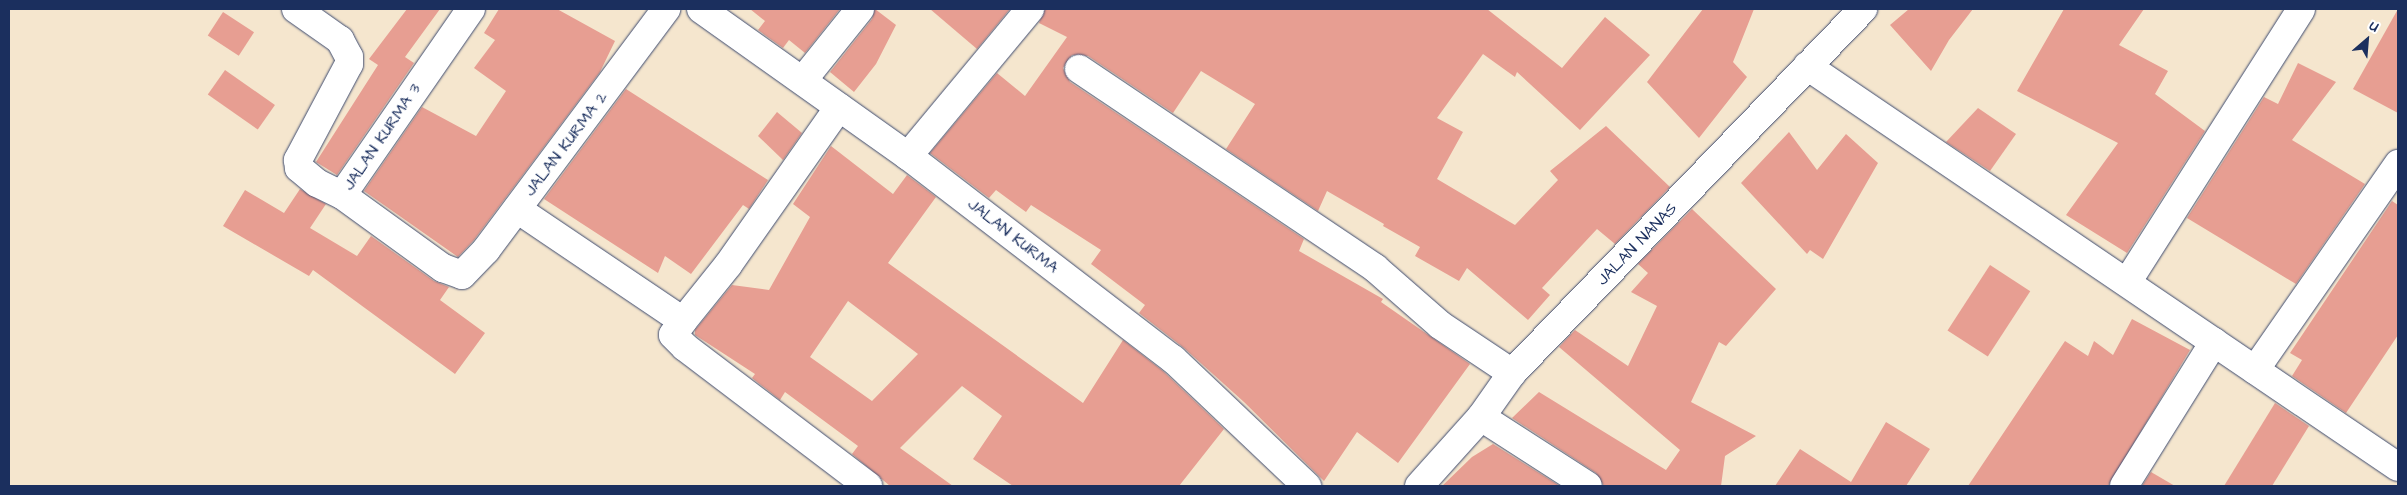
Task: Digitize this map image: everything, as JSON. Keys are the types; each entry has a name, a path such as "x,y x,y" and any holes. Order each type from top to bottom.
{"street":[{"path":"296,9 340,40 349,57 349,64 298,160 299,168 316,184 342,195"},
{"name":"JALAN KURMA 3","path":"462,275 443,268 342,195 471,9"},
{"name":"JALAN KURMA 2","path":"462,275 517,209 666,9"},
{"name":"JALAN KURMA","path":"701,9 804,80 908,156 1173,359 1308,486"},
{"path":"804,80 860,9"},
{"path":"908,156 1030,9"},
{"path":"2128,282 2301,9"},
{"name":"JALAN NANAS","path":"1419,486 1481,417 1512,373 1807,66 1852,12"},
{"path":"1807,66 2398,467"},
{"path":"1079,69 1375,268 1440,325 1512,373"},
{"path":"839,107 728,265 673,335 685,347 868,486"},
{"path":"2255,370 2398,164"},
{"path":"517,209 683,321"},
{"path":"2124,486 2214,342"},
{"path":"1481,417 1588,486"}],"building":[{"path":"407,9 440,9 405,57 414,63 337,175 316,162 378,65 369,59"},
{"path":"499,9 557,9 615,41 600,72 474,240 458,257 364,191 422,107 476,136 506,91 474,68 495,40 484,33"},
{"path":"750,9 840,9 805,53 789,40 783,48 758,30 765,21"},
{"path":"875,9 896,25 876,64 854,92 830,72 872,19"},
{"path":"930,9 1010,9 977,49"},
{"path":"1045,9 1487,9 1562,68 1605,17 1650,55 1580,130 1517,72 1515,77 1483,54 1437,118 1463,132 1437,179 1515,225 1558,180 1550,171 1606,126 1670,187 1615,244 1597,229 1542,288 1550,295 1528,320 1467,268 1459,281 1415,256 1420,247 1327,191 1318,211 1226,149 1255,104 1201,71 1173,113 1088,56 1072,55 1063,68 1070,82 1304,239 1299,251 1383,299 1381,302 1470,364 1398,463 1357,432 1324,481 1244,402 1184,348 1139,313 1145,305 1091,264 1101,250 1031,205 1026,212 996,190 989,198 930,153 997,73 1025,96 1067,37 1039,23"},
{"path":"1703,9 1754,9 1733,62 1747,77 1699,138 1647,82"},
{"path":"1909,9 1973,9 1949,40 1931,71 1890,25"},
{"path":"2064,9 2144,9 2119,45 2168,71 2155,94 2205,131 2127,253 2066,215 2118,143 2017,91"},
{"path":"2398,9 2398,113 2353,89"},
{"path":"223,12 254,32 239,56 208,35"},
{"path":"2298,63 2336,82 2292,140 2365,184 2296,284 2187,218 2264,97 2278,104"},
{"path":"225,70 275,105 258,130 208,95"},
{"path":"626,89 768,180 749,209 743,205 691,274 665,256 658,273 544,199"},
{"path":"1978,108 2016,134 1990,171 1946,142"},
{"path":"777,112 802,133 783,160 758,136"},
{"path":"1789,132 1817,170 1846,134 1878,163 1823,259 1810,250 1807,254 1741,183"},
{"path":"831,146 893,194 907,175 936,197 888,263 1083,403 1123,340 1163,371 1224,429 1179,486 1013,486 973,459 1002,416 962,386 900,448 953,486 890,486 852,454 858,446 785,392 780,400 752,378 755,374 695,335 695,330 732,285 769,290 810,217 793,204","holes":["848,301 918,354 872,401 810,357"]},
{"path":"300,189 326,204 310,228 357,256 371,236 434,281 449,287 440,300 485,333 455,374 313,270 309,276 223,226 245,190 284,213"},
{"path":"2392,201 2398,205 2398,335 2346,413 2292,376 2302,360 2290,353"},
{"path":"1692,209 1776,289 1726,346 1719,342 1691,402 1756,436 1725,456 1721,486 1604,486 1596,473 1512,418 1539,392 1666,470 1680,450 1559,347 1575,330 1628,366 1657,306 1631,292 1648,273 1638,264"},
{"path":"1990,265 2030,291 1988,357 1948,330"},
{"path":"2132,319 2190,350 2108,486 1968,486 2065,341 2088,356 2094,341 2113,355"},
{"path":"2275,403 2309,426 2272,486 2224,486"},
{"path":"1886,422 1930,449 1906,486 1775,486 1800,449 1851,482"},
{"path":"1493,444 1560,486 1442,486 1472,457"},
{"path":"2151,472 2175,486 2142,486"}]}
